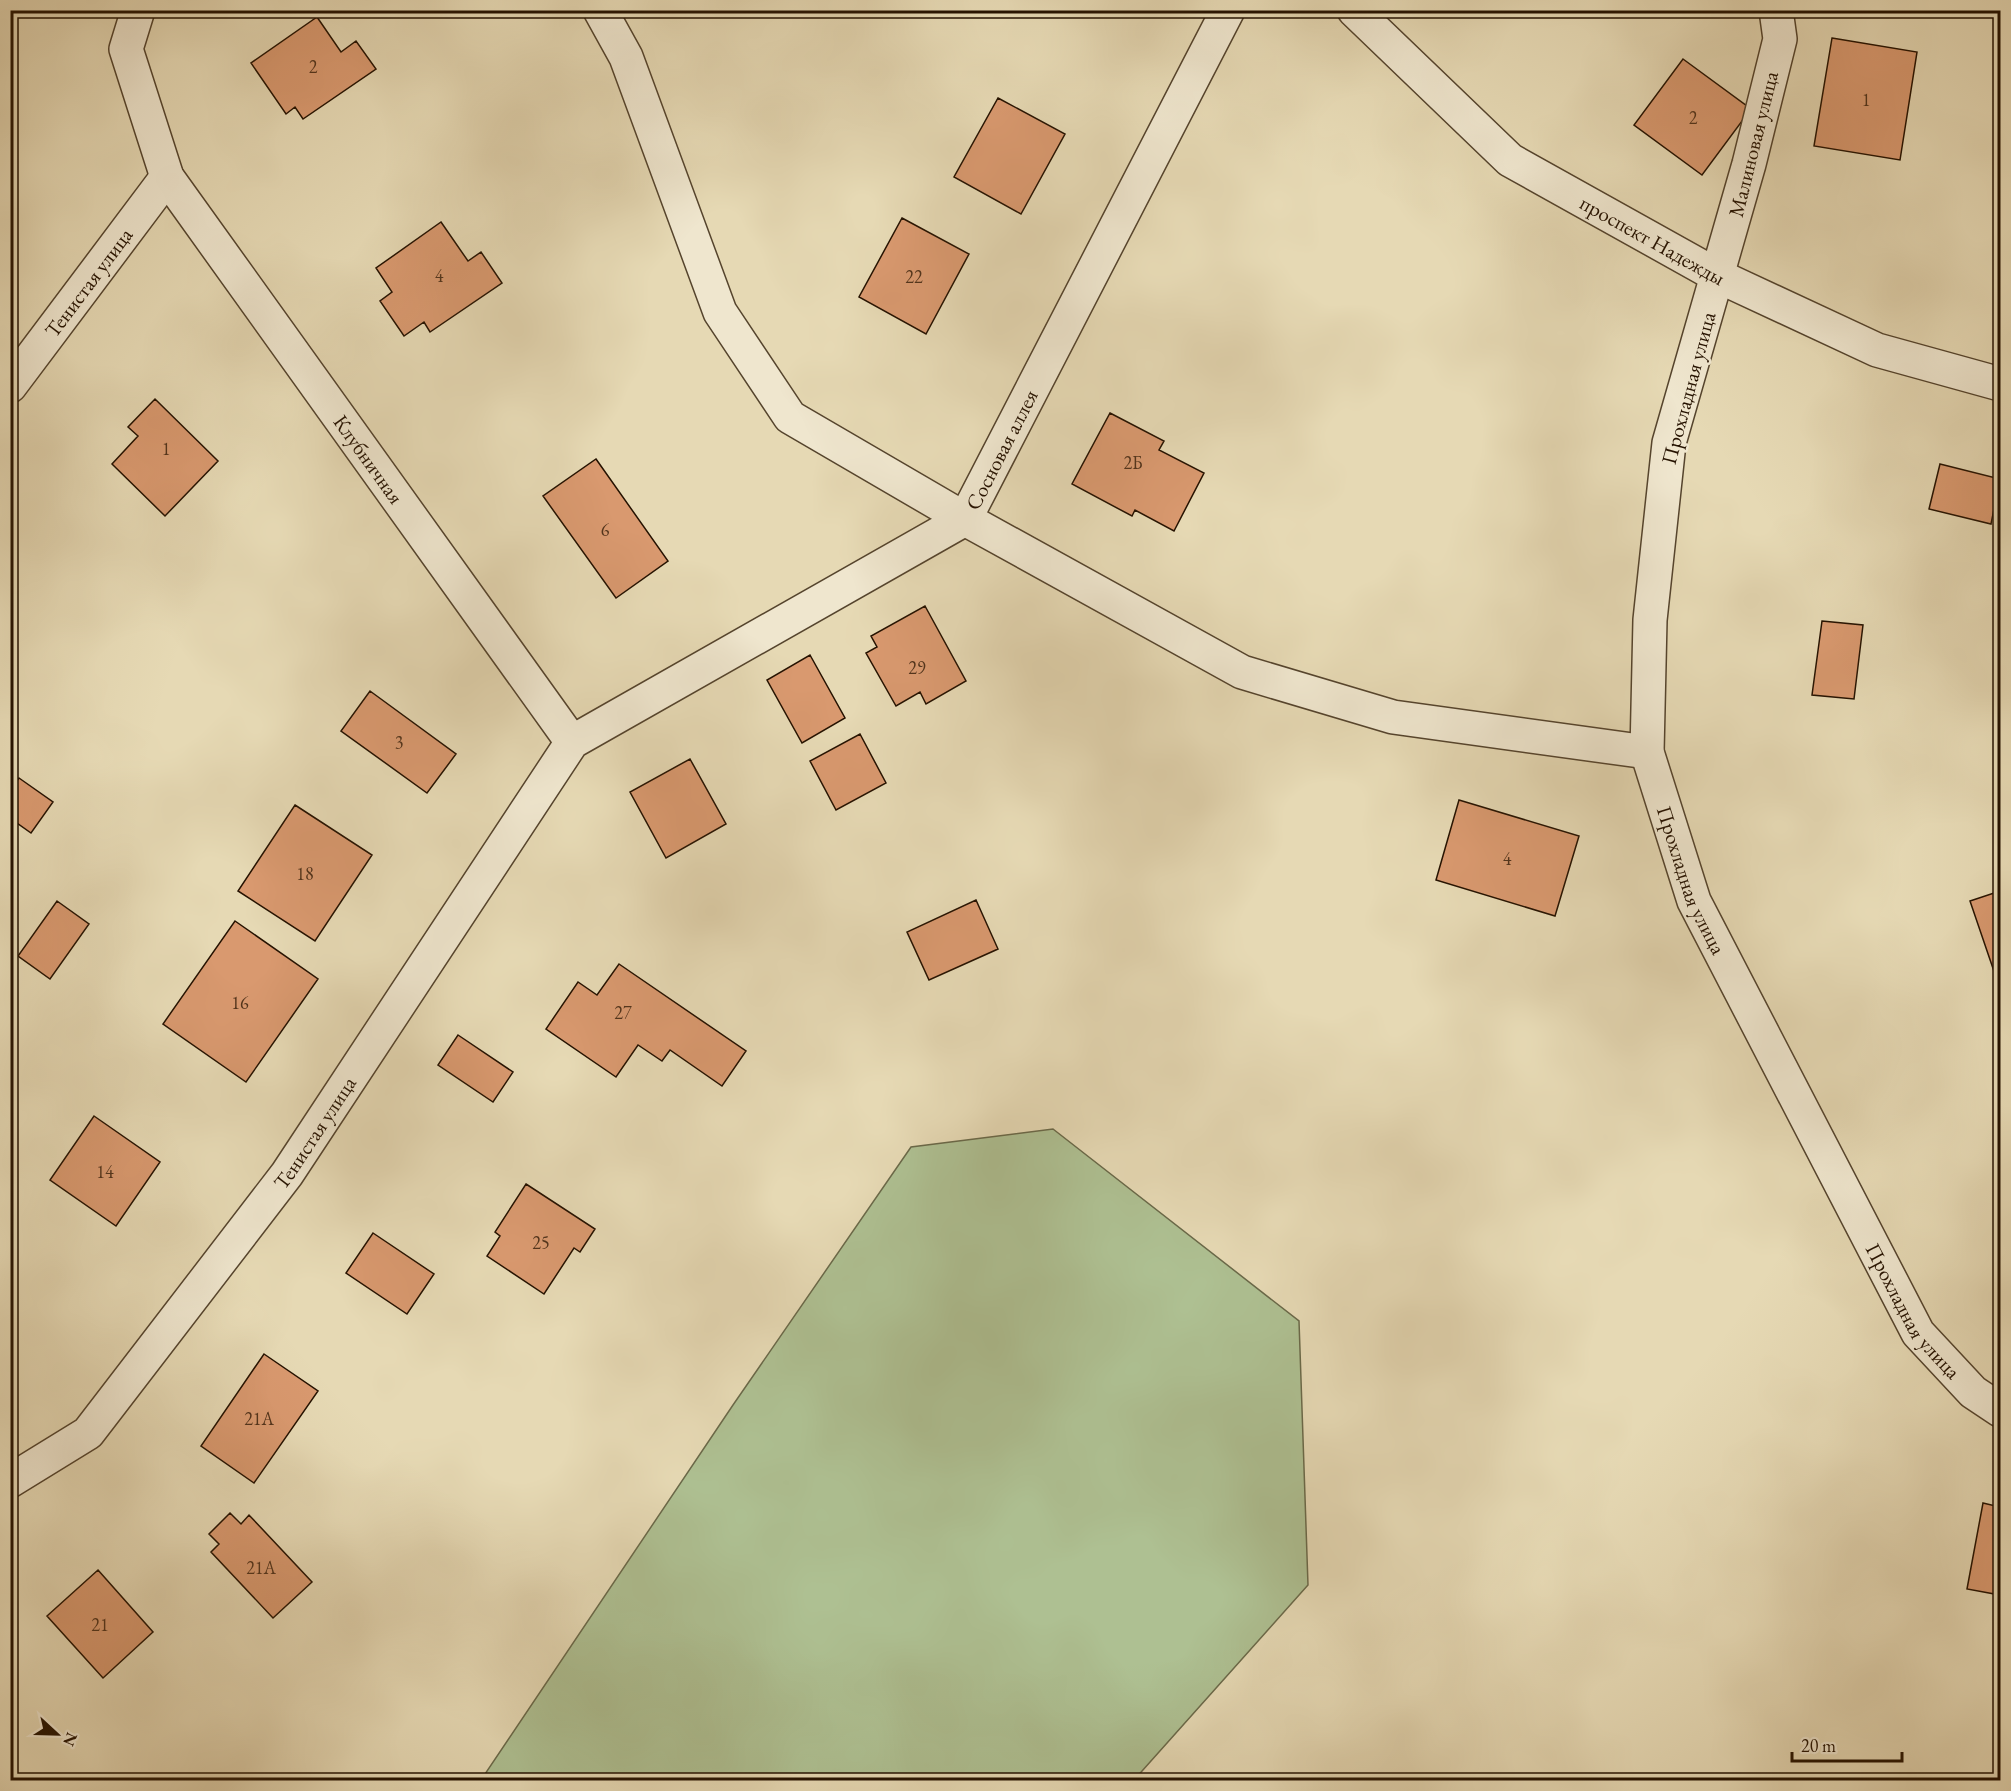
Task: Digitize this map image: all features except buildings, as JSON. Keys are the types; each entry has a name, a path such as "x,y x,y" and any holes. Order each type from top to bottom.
{"street":[{"name":"Клубничная","path":"138,10 126,49 167,177 572,742"},
{"path":"600,10 626,57 720,312 790,417 965,519 1242,672 1393,717 1647,752"},
{"name":"Сосновая аллея","path":"572,742 965,519 1228,10"},
{"name":"проспект Надежды","path":"1354,10 1510,160 1718,276 1877,350 2001,384"},
{"name":"Малиновая улица","path":"1718,276 1749,164 1779,39 1776,10"},
{"name":"Тенистая улица","path":"10,386 167,177"},
{"name":"Прохладная улица","path":"1718,276 1669,443 1650,620 1647,752 1695,901 1918,1333 1973,1392 2001,1410"},
{"name":"Тенистая улица","path":"10,1481 88,1433 287,1174 572,742"}],"green space":[{"path":"1053,1129 1299,1321 1308,1585 1134,1780 481,1780 733,1405 911,1147"}]}
